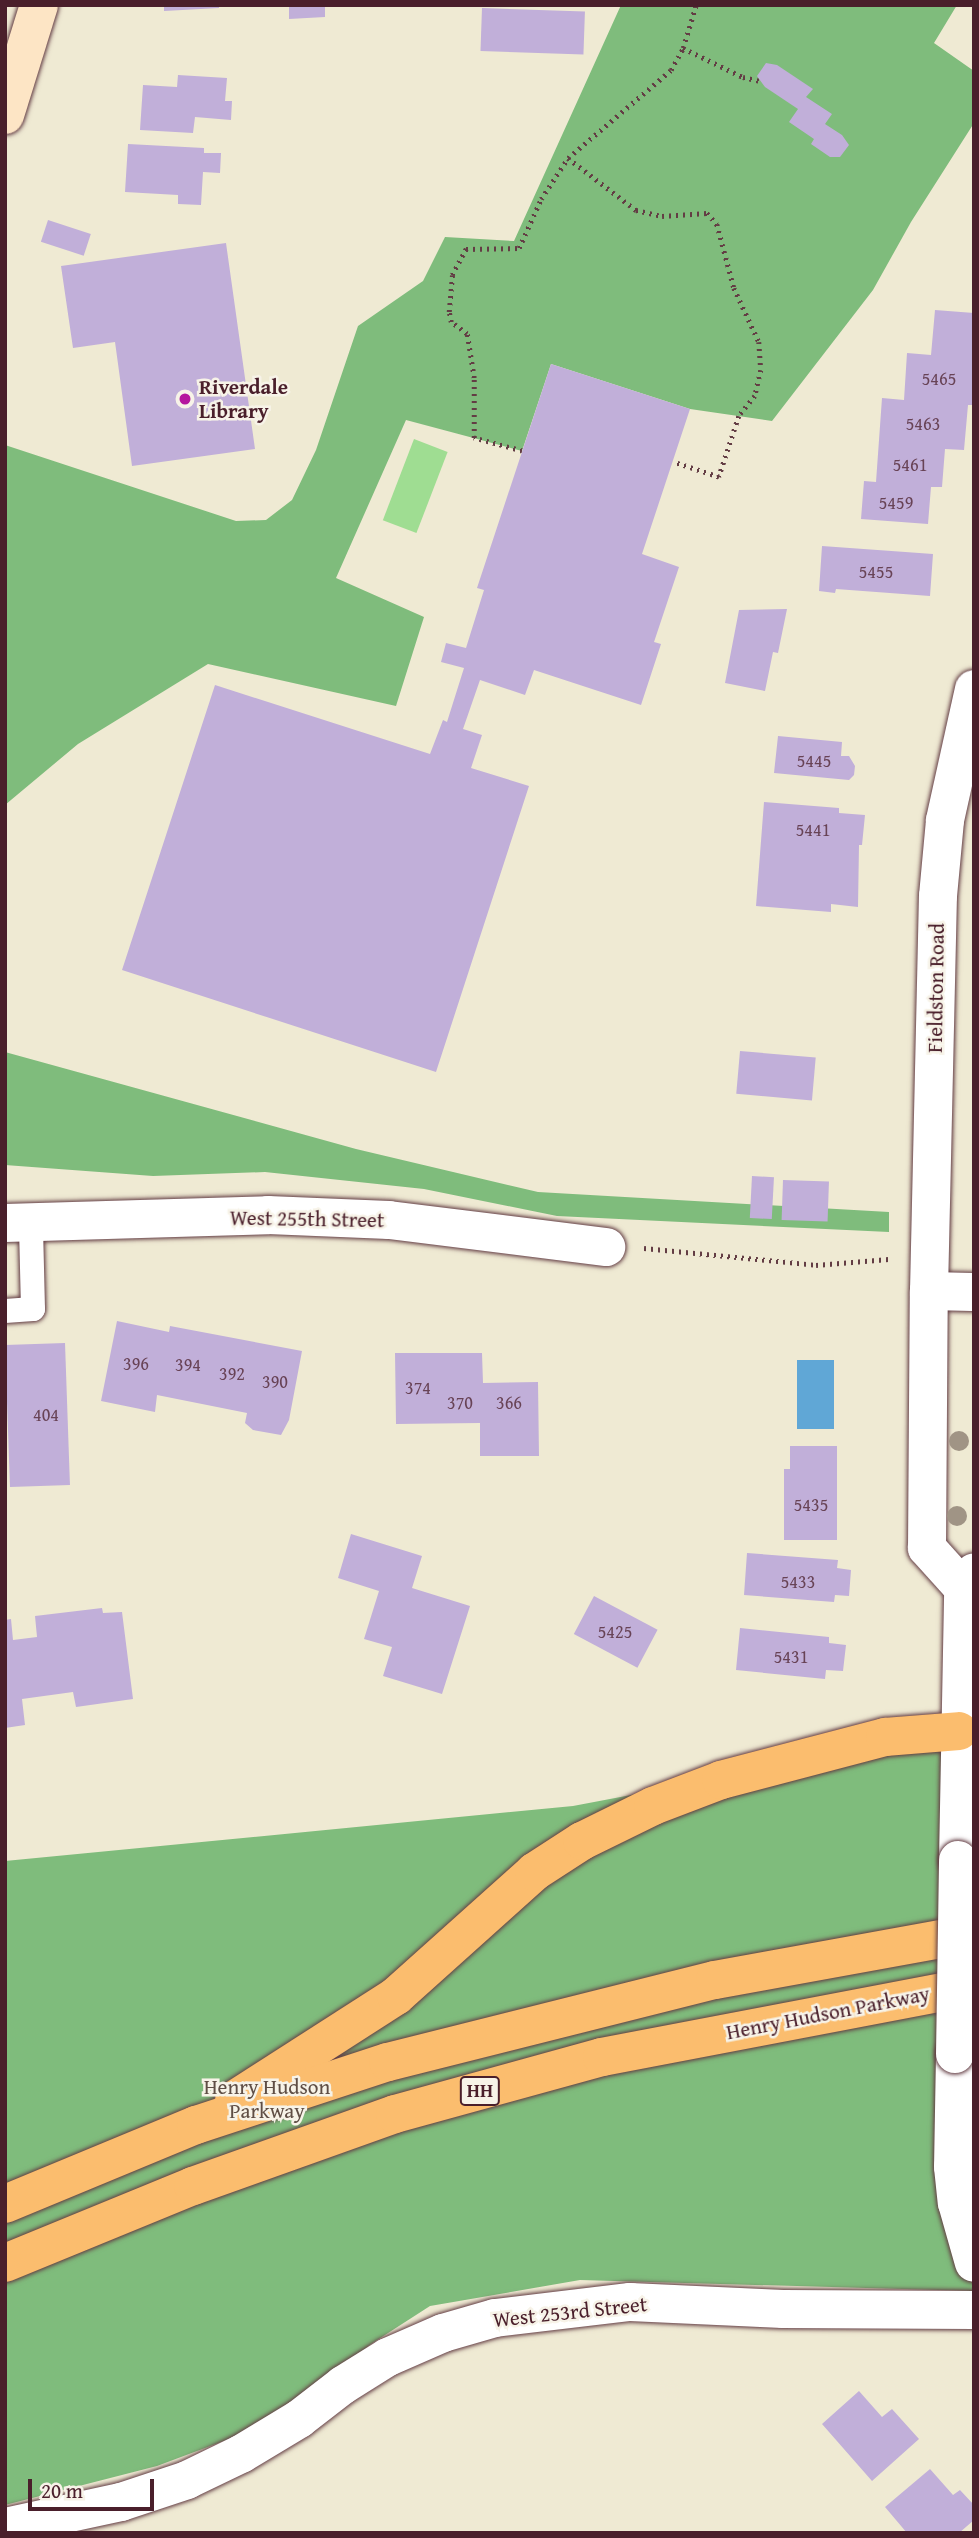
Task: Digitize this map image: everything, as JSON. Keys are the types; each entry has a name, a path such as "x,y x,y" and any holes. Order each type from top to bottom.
{"highway":[{"path":"196,2125 396,1996 534,1872 582,1841 653,1805 721,1780 886,1737 959,1731"},
{"name":"HH","path":"5,2204 196,2125 388,2063 532,2024 715,1980 974,1933"},
{"name":"Henry Hudson Parkway","path":"5,2263 193,2186 396,2114 602,2057 974,1986"}],"street":[{"path":"5,115 39,5"},
{"name":"Fieldston Road","path":"974,689 945,820 939,896 929,1291 928,1548 968,1580 959,1731 953,2167 957,2203 974,2263"},
{"name":"West 255th Street","path":"18,1224 281,1215 389,1220 606,1247"},
{"path":"929,1291 974,1292"},
{"name":"West 253rd Street","path":"5,2527 121,2502 187,2480 241,2454 299,2419 343,2385 388,2357 443,2333 495,2318 630,2302 783,2309 974,2311"}],"lane":[{"path":"5,1311 33,1309 18,1224"}],"path":[{"path":"522,451 474,438 474,378 467,334 451,322 449,312 452,275 466,249 519,248 541,199 568,158 671,70 683,48 696,5"},
{"path":"683,48 743,78 760,81"},
{"path":"568,158 636,210 662,216 708,214 717,224 734,288 759,342 761,370 755,396 739,416 719,477 673,463"},
{"path":"606,1247 666,1248 816,1265 894,1259"}],"green space":[{"path":"621,5 957,5 934,43 974,71 974,123 911,222 873,290 772,421 690,409 551,364 522,451 406,420 336,578 424,617 396,706 208,664 78,744 5,805 5,445 236,521 266,520 292,500 316,450 358,326 423,281 445,237 514,241"},
{"path":"414,439 448,452 416,533 383,520"},
{"path":"5,1052 356,1149 538,1192 889,1212 889,1232 557,1216 424,1189 265,1172 153,1176 5,1165"},
{"name":"Henry Hudson Parkway","path":"974,1730 974,2291 580,2280 430,2306 371,2344 300,2401 237,2436 157,2466 5,2505 5,1861 573,1806"}],"water":[{"path":"797,1360 834,1360 834,1429 797,1429"}],"building":[{"path":"164,5 219,5 219,8 164,11"},
{"path":"289,5 325,5 325,17 289,19"},
{"path":"482,8 585,12 583,55 480,51"},
{"path":"766,63 777,65 813,89 806,97 832,114 825,124 842,135 849,145 840,157 830,157 811,144 814,139 789,122 798,109 765,87 757,76"},
{"path":"178,75 227,78 225,101 232,101 231,120 195,117 193,133 140,130 143,85 177,87"},
{"path":"128,144 204,148 204,153 221,153 220,173 203,172 201,205 178,204 178,195 125,192"},
{"path":"48,220 91,234 84,256 41,242"},
{"name":"Riverdale Library","path":"226,243 255,449 132,466 115,342 73,348 61,266"},
{"path":"935,310 974,313 974,405 968,405 964,450 945,449 942,487 931,487 928,524 861,519 864,481 876,482 882,398 904,400 907,353 931,355"},
{"path":"551,364 690,409 642,554 679,567 654,642 661,644 641,705 534,670 525,695 480,680 463,729 482,735 471,768 529,786 436,1072 122,970 215,685 430,754 443,720 447,722 464,668 441,662 446,643 466,648 484,590 477,588"},
{"path":"822,546 933,554 930,596 836,589 835,593 819,591"},
{"path":"787,609 778,653 773,652 765,691 725,683 739,610"},
{"path":"778,736 842,742 841,756 849,756 855,766 854,775 849,780 774,773"},
{"path":"764,802 839,808 839,813 865,815 862,845 859,845 858,907 831,904 831,912 756,906"},
{"path":"740,1051 816,1058 812,1100 736,1094"},
{"path":"752,1176 774,1177 772,1219 750,1218"},
{"path":"783,1180 829,1182 828,1222 782,1220"},
{"path":"117,1321 169,1332 170,1326 302,1351 289,1420 281,1435 253,1430 245,1423 247,1413 157,1395 155,1412 101,1401"},
{"path":"65,1343 70,1485 10,1487 5,1345"},
{"path":"395,1353 482,1353 483,1383 538,1382 539,1456 480,1456 480,1423 396,1424"},
{"path":"790,1446 837,1446 837,1540 784,1540 784,1469 790,1469"},
{"path":"351,1534 422,1556 412,1588 470,1606 442,1694 383,1676 392,1647 364,1639 379,1591 338,1578"},
{"path":"747,1553 838,1560 837,1568 851,1570 849,1596 835,1595 834,1602 744,1595"},
{"path":"594,1596 658,1630 637,1668 574,1634"},
{"path":"102,1608 103,1613 122,1612 133,1699 76,1707 73,1692 22,1699 25,1725 5,1728 5,1620 11,1619 13,1640 37,1637 35,1616"},
{"path":"740,1628 829,1637 829,1643 846,1645 843,1671 826,1670 825,1679 736,1670"},
{"path":"859,2391 882,2417 892,2409 919,2439 872,2481 822,2424"},
{"path":"930,2469 953,2495 960,2490 974,2505 974,2520 959,2533 907,2533 885,2507"}],"place":[{"name":"Riverdale Library","path":"185,399"}]}
